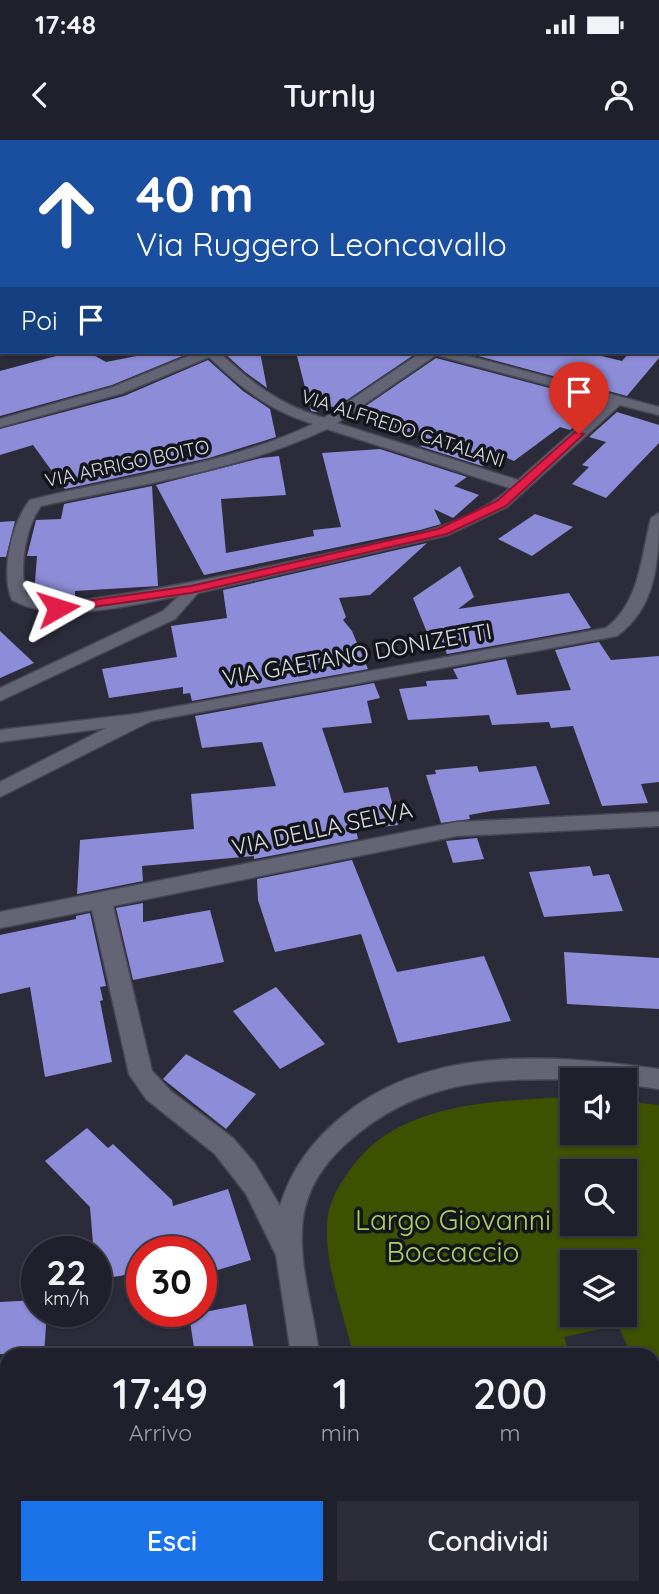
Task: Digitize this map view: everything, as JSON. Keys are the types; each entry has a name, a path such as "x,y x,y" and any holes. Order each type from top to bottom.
{"street":[{"path":"0,424 118,390 205,354"},
{"name":"VIA ALFREDO CATALANI","path":"212,354 262,397 324,425 521,486"},
{"name":"VIA ARRIGO BOITO","path":"191,589 72,607 48,608 27,603 18,596 14,582 27,512 36,503 51,498 222,461 277,445 324,425 428,354"},
{"path":"448,354 659,411"},
{"path":"640,405 659,396"},
{"path":"0,695 169,615 186,599 191,589 442,532 492,509 618,399"},
{"name":"VIA GAETANO DONIZETTI","path":"0,790 146,716 611,632 626,621 640,594 659,519"},
{"path":"0,736 146,716"},
{"name":"VIA DELLA SELVA","path":"0,920 457,829 659,820"},
{"path":"101,901 138,1067 144,1080 212,1135 239,1162 258,1189 290,1255"},
{"path":"304,1348 290,1255 289,1226 305,1175 335,1135 356,1117 382,1101 424,1082 503,1069 590,1070 659,1079"}],"green space":[{"name":"Largo Giovanni Boccaccio","path":"560,1098 560,1145 637,1145 637,1102 659,1105 659,1348 628,1348 619,1327 637,1327 637,1250 560,1250 560,1327 609,1327 564,1337 567,1348 351,1348 332,1274 327,1241 328,1217 337,1190 369,1148 393,1130 450,1109"}],"building":[{"path":"64,354 92,354 106,362 147,354 187,354 112,385 0,416 0,371"},
{"path":"225,354 260,354 267,388"},
{"path":"297,354 415,354 335,408 328,405 316,412 311,411"},
{"path":"470,354 593,354 622,361 628,354 659,354 659,358 627,396"},
{"path":"436,358 602,402 570,430 560,427 514,461 498,454 482,466 419,446 442,444 354,414"},
{"path":"208,360 243,391 270,409 276,437 209,458 65,489 33,445 0,455 0,429 124,396"},
{"path":"617,412 659,425 659,443 606,498 572,484 589,467 582,465 606,442 589,437"},
{"path":"380,449 467,477 454,486 479,495 453,518 434,509 441,524 204,575 156,485 261,458 279,456 286,495 221,499 226,553 314,536 313,530 341,527 322,453"},
{"path":"152,486 158,586 75,591 75,598 58,600 34,595 37,556 27,556 36,520 61,519 64,504"},
{"path":"535,514 573,527 532,556 498,539"},
{"path":"15,521 6,557 0,557 0,522"},
{"path":"427,543 370,595 339,598 346,617 343,620 352,631 368,669 192,701 190,693 183,694 183,687 109,698 102,669 177,657 171,626 227,618 223,590"},
{"path":"460,566 474,597 458,609 569,593 591,628 447,654 439,634 428,635 413,598"},
{"path":"0,631 34,663 0,678"},
{"path":"599,642 611,660 659,656 659,782 641,784 648,803 602,806 573,726 551,728 549,722 492,725 489,715 408,720 399,689 427,686 426,681 458,679 453,669 506,659 517,695 571,690 555,650"},
{"path":"374,683 380,698 367,701 372,723 322,728 344,793 388,787 398,825 356,830 358,839 254,859 254,856 142,866 143,881 77,894 80,840 194,829 191,794 276,786 262,742 202,748 195,716"},
{"path":"477,766 479,772 536,766 550,804 491,811 469,815 470,819 441,823 426,775 436,774 435,770"},
{"path":"477,838 484,859 453,863 446,841"},
{"path":"352,860 397,972 484,956 511,1021 398,1043 361,934 275,952 258,900 257,879"},
{"path":"590,866 593,876 609,874 623,911 544,917 529,872"},
{"path":"143,903 143,922 210,910 224,962 133,980 116,908"},
{"path":"90,913 106,986 100,987 103,1000 100,1001 112,1062 45,1077 30,987 0,994 0,935 76,919 76,916"},
{"path":"564,952 659,958 659,1009 567,1004"},
{"path":"276,987 325,1044 280,1069 233,1011"},
{"path":"186,1054 256,1094 226,1129 163,1079"},
{"path":"87,1128 108,1148 113,1144 172,1200 173,1206 228,1189 251,1260 217,1270 217,1236 126,1236 126,1275 112,1277 112,1236 92,1236 90,1207 45,1161"},
{"path":"21,1301 21,1327 46,1327 44,1348 0,1348 0,1302"},
{"path":"246,1304 254,1348 194,1348 191,1327 217,1327 217,1310"}],"route":[{"path":"58,608 130,600 191,589 442,532 481,516 501,504 579,434"}]}
